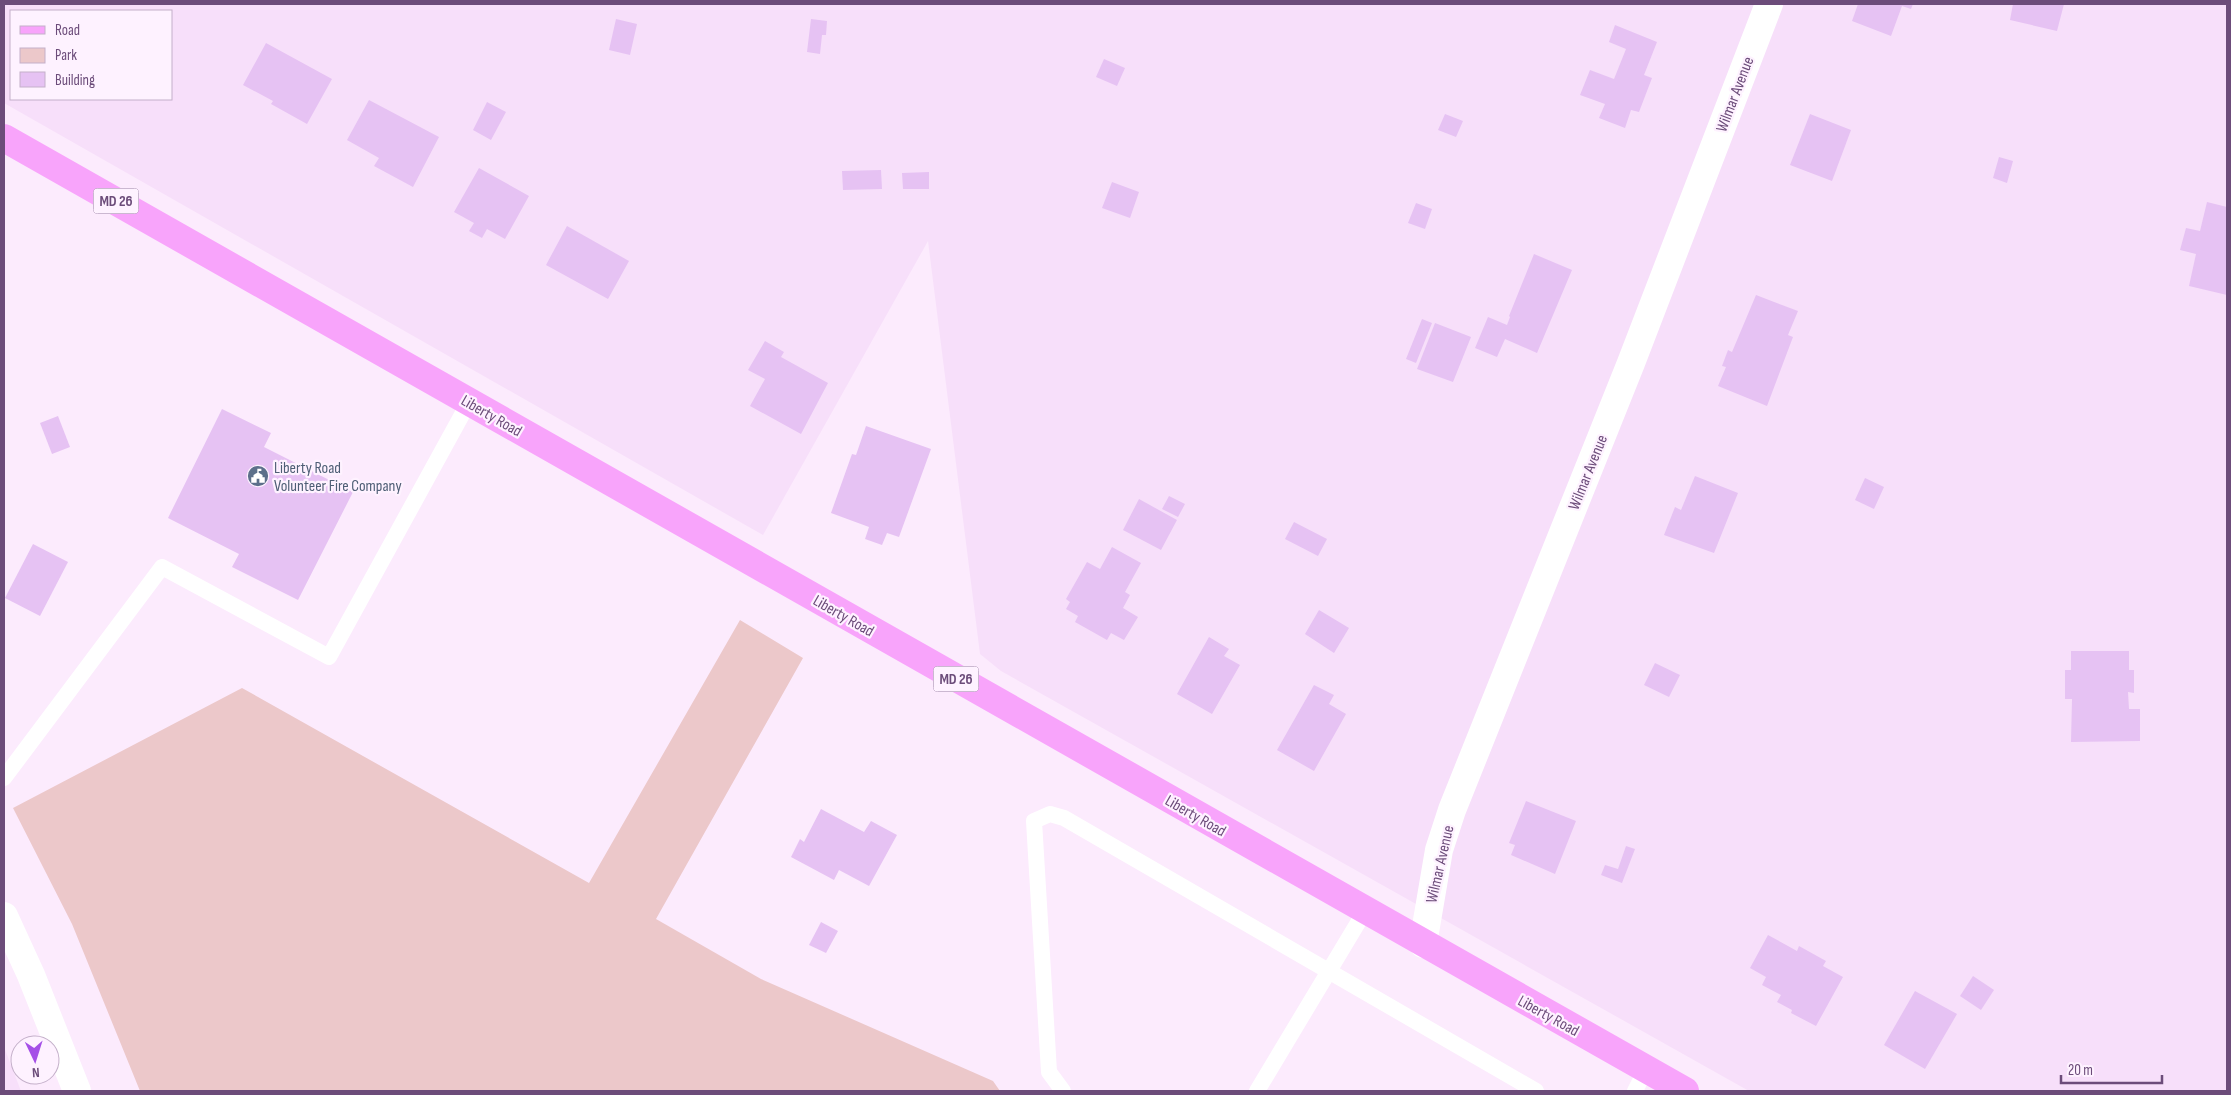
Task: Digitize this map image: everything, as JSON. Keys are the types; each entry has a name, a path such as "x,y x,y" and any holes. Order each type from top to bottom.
{"main road":[{"name":"Liberty Road","path":"4,138 1423,944 1641,1080 1685,1091"}],"street":[{"name":"Wilmar Avenue","path":"1423,944 1439,850 1452,810 1631,363 1769,4"},
{"path":"4,916 31,975 77,1091"}],"lane":[{"path":"4,778 162,567 329,657 468,402"},
{"path":"1063,1091 1049,1072 1034,821 1050,814 1064,818 1536,1091"},
{"path":"1257,1091 1365,911"}],"shaded area":[{"path":"4,4 2227,4 2227,1091 1749,1091 1001,671 980,654 928,241 763,535 4,103"},
{"path":"4,1047 10,1063 10,1085 19,1085 21,1091 4,1091"}],"green space":[{"path":"740,620 803,658 656,919 761,979 993,1081 1000,1091 140,1091 72,924 13,808 242,688 589,883"}],"building":[{"path":"1858,4 1913,4 1911,9 1902,6 1891,36 1852,21"},
{"path":"2013,4 2064,4 2057,31 2010,20"},
{"path":"616,19 637,24 630,55 609,50"},
{"path":"811,19 827,21 826,35 822,35 820,54 807,52"},
{"path":"1615,25 1657,42 1644,75 1652,78 1639,112 1631,110 1625,128 1599,118 1605,104 1580,95 1590,70 1614,79 1626,49 1609,42"},
{"path":"266,43 332,79 307,124 271,104 273,101 243,85"},
{"path":"1104,59 1125,68 1117,86 1096,77"},
{"path":"369,100 439,137 413,187 374,166 379,158 347,140"},
{"path":"487,102 506,112 491,140 473,130"},
{"path":"1445,114 1463,121 1456,137 1438,130"},
{"path":"1810,114 1851,130 1832,181 1790,165"},
{"path":"1999,157 2013,161 2007,183 1993,178"},
{"path":"479,168 529,196 505,239 487,229 482,238 469,231 474,223 454,212"},
{"path":"881,170 882,189 843,190 842,171"},
{"path":"929,172 929,189 903,189 902,173"},
{"path":"1112,182 1139,192 1130,218 1102,208"},
{"path":"2207,202 2227,207 2227,295 2189,286 2196,254 2180,250 2186,228 2200,231"},
{"path":"1416,203 1432,209 1425,229 1408,223"},
{"path":"567,226 629,261 608,299 546,265"},
{"path":"1534,254 1572,270 1537,353 1505,339 1497,357 1475,348 1488,317 1507,325"},
{"path":"1756,295 1798,311 1788,335 1793,337 1767,406 1718,386 1726,367 1722,366 1728,350 1732,352"},
{"path":"1422,319 1432,323 1416,363 1406,359"},
{"path":"1435,323 1471,337 1453,382 1417,369"},
{"path":"765,341 784,352 781,357 828,383 801,434 750,406 765,379 748,370"},
{"path":"222,409 271,433 264,447 353,492 298,600 232,567 239,554 168,518"},
{"path":"58,416 70,447 52,454 40,423"},
{"path":"866,426 931,449 899,537 887,533 882,545 865,539 869,527 831,513 852,454 856,455"},
{"path":"1695,476 1738,493 1714,553 1664,535 1675,507 1681,510"},
{"path":"1865,478 1884,487 1874,509 1855,500"},
{"path":"1169,496 1185,504 1178,517 1162,509"},
{"path":"1139,499 1177,520 1161,550 1123,530"},
{"path":"1294,522 1327,539 1318,556 1285,539"},
{"path":"33,544 68,562 40,616 5,598"},
{"path":"1112,547 1141,563 1125,592 1130,595 1123,608 1138,617 1124,640 1111,633 1107,640 1075,622 1078,616 1066,609 1070,602 1066,599 1087,562 1100,569"},
{"path":"1319,610 1349,628 1334,653 1305,634"},
{"path":"1209,637 1229,649 1224,656 1240,665 1212,714 1177,694"},
{"path":"2071,651 2129,651 2129,670 2134,670 2134,693 2128,692 2129,709 2140,709 2140,741 2071,742 2072,699 2065,699 2065,670 2071,670"},
{"path":"1655,663 1680,675 1669,697 1644,685"},
{"path":"1314,685 1334,695 1329,704 1346,714 1314,771 1277,750"},
{"path":"1526,801 1576,821 1555,874 1511,855 1515,845 1509,843"},
{"path":"821,809 864,832 871,821 897,835 869,886 839,870 834,880 791,857 800,839 804,842"},
{"path":"1626,846 1635,849 1622,883 1601,875 1605,865 1618,869"},
{"path":"821,922 838,931 826,953 809,945"},
{"path":"1768,935 1797,951 1799,946 1826,961 1823,966 1843,977 1816,1026 1791,1013 1792,1010 1777,1002 1781,995 1762,985 1766,977 1750,968"},
{"path":"1973,976 1994,990 1981,1010 1960,996"},
{"path":"1915,991 1957,1014 1925,1069 1884,1045"}],"place":[{"name":"Liberty Road Volunteer Fire Company","path":"258,476"}]}
